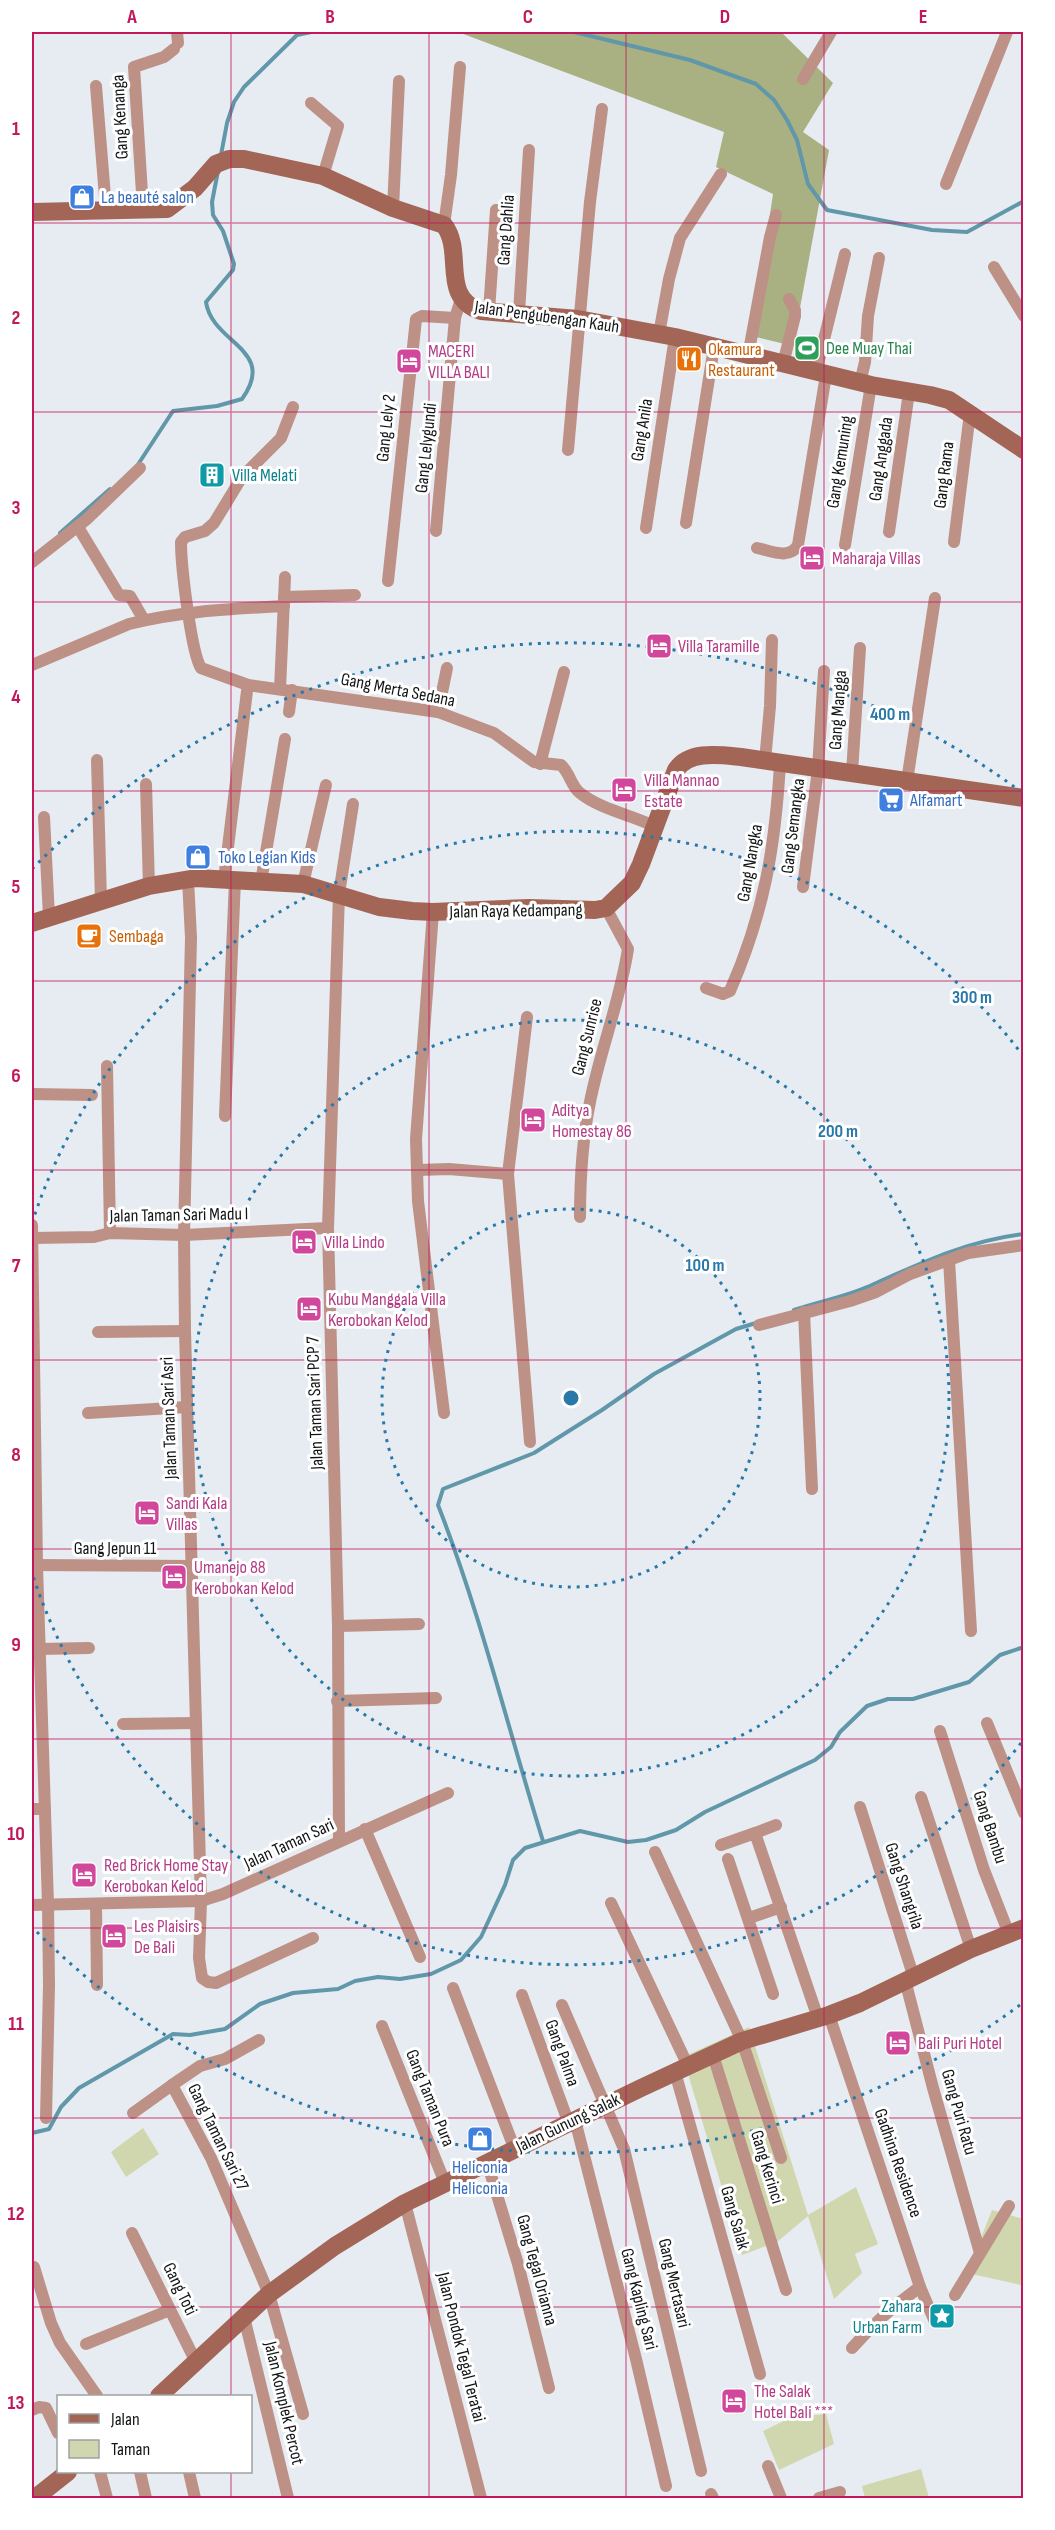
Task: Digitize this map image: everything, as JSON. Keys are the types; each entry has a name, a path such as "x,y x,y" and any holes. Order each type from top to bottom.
{"street":[{"path":"803,79 831,32"},
{"path":"946,184 1007,32"},
{"name":"Gang Kenanga","path":"143,209 134,67 164,57 176,41"},
{"path":"32,212 170,207 195,188 219,162 253,160 323,176 393,208 444,225 451,175 460,67"},
{"path":"393,208 399,81"},
{"path":"96,86 106,209"},
{"path":"311,103 338,126 323,176"},
{"path":"568,450 579,319 602,109"},
{"name":"Gang Dahlia","path":"519,313 529,150"},
{"name":"Gang Anila","path":"646,528 667,335 669,279 680,238 721,174"},
{"path":"489,311 496,210"},
{"path":"748,356 776,215"},
{"name":"Jalan Pengubengan Kauh","path":"444,225 450,238 458,292 465,304 472,308 579,319 667,335 821,374 941,398 970,413 1023,450"},
{"path":"757,548 783,554 791,553 798,545 821,374 845,254"},
{"name":"Gang Kemuning","path":"845,545 866,384 868,316 879,258"},
{"path":"994,267 1023,316"},
{"name":"Gang Lelygundi","path":"436,531 455,318 462,299"},
{"path":"783,364 795,316 795,310 789,299"},
{"name":"Gang Lely 2","path":"388,581 416,319 422,316 455,318"},
{"path":"687,523 714,347"},
{"name":"Gang Anggada","path":"889,532 909,392"},
{"name":"Gang Merta Sedana","path":"293,407 281,438 242,477 214,523 205,531 185,537 182,541 189,613 201,668 248,685 438,712 494,734 515,747 528,759 540,764 561,765 569,774 577,790 587,798 654,825"},
{"name":"Gang Rama","path":"954,542 970,413"},
{"path":"32,562 78,527 140,468"},
{"path":"78,527 118,593 121,596 130,596 144,620"},
{"path":"285,577 286,689 289,712"},
{"path":"32,665 129,624 144,620 355,595"},
{"path":"908,781 936,598"},
{"name":"Gang Nangka","path":"706,988 723,994 729,993 764,895 773,839 770,706 772,640"},
{"name":"Gang Mangga","path":"852,773 860,648"},
{"path":"438,712 447,668"},
{"path":"540,764 564,672"},
{"name":"Gang Semangka","path":"803,887 818,769 824,672"},
{"path":"225,1116 230,880 247,692"},
{"path":"261,882 285,740"},
{"name":"Jalan Raya Kedampang","path":"32,923 149,886 188,879 303,884 379,907 433,912 606,908 632,883 676,770 687,759 720,755 1023,798"},
{"path":"97,760 101,901"},
{"path":"146,784 149,886"},
{"path":"303,884 326,785"},
{"name":"Jalan Taman Sari PCP 7","path":"339,1840 338,1626 328,1228 339,894 353,804"},
{"path":"44,817 49,917"},
{"name":"Jalan Taman Sari Asri","path":"188,879 191,938 184,1331 193,1566 201,1901 198,1958 202,1978 216,1983 313,1938"},
{"name":"Gang Sunrise","path":"580,1217 580,1165 590,1100 628,949 606,908"},
{"path":"433,912 416,1139 420,1221 444,1413"},
{"path":"527,1017 508,1174 530,1442"},
{"path":"107,1066 110,1233"},
{"path":"32,1094 92,1095"},
{"path":"417,1170 449,1169 508,1174"},
{"path":"32,1225 34,1565 40,1649 37,1735 45,1809 48,1904 46,2118"},
{"name":"Jalan Taman Sari Madu I","path":"32,1238 94,1237 110,1233 184,1235 328,1228"},
{"path":"759,1325 876,1292 910,1274 974,1252 1023,1245"},
{"path":"949,1260 970,1631"},
{"path":"804,1312 812,1489"},
{"path":"98,1332 184,1331"},
{"path":"88,1413 187,1407"},
{"name":"Gang Jepun 11","path":"34,1565 193,1566"},
{"path":"338,1626 419,1623"},
{"path":"40,1649 89,1648"},
{"path":"337,1701 436,1698"},
{"path":"123,1724 196,1723"},
{"path":"987,1723 1023,1813"},
{"name":"Gang Bambu","path":"940,1731 984,1870 1016,1931"},
{"name":"Jalan Taman Sari","path":"32,1905 201,1901 223,1894 448,1793"},
{"path":"921,1797 970,1949"},
{"name":"Gang Shangrila","path":"860,1807 909,1978"},
{"path":"32,1809 45,1809"},
{"path":"721,1845 776,1825"},
{"path":"365,1829 420,1957"},
{"name":"Gadhina Residence","path":"755,1833 920,2287 935,2322"},
{"path":"655,1852 742,2041 781,2158"},
{"path":"728,1859 773,1994"},
{"path":"612,1903 682,2069"},
{"path":"96,1904 97,1985"},
{"path":"749,1918 781,1907"},
{"name":"Jalan Gunung Salak","path":"166,2394 195,2360 269,2294 335,2246 405,2203 742,2041 860,2003 970,1949 1016,1931"},
{"name":"Gang Puri Ratu","path":"909,1978 933,2088 980,2253"},
{"path":"453,1988 514,2150"},
{"name":"Gang Palma","path":"522,1995 572,2122"},
{"name":"Gang Mertasari","path":"562,2005 624,2149 701,2471"},
{"name":"Gang Taman Pura","path":"382,2026 445,2183"},
{"name":"Gang Taman Sari 27","path":"259,2040 225,2059 200,2066 172,2085 211,2158 269,2294 303,2414"},
{"name":"Gang Kerinci","path":"713,2055 786,2290"},
{"name":"Gang Salak","path":"682,2069 760,2374"},
{"path":"133,2113 172,2085"},
{"name":"Gang Kapling Sari","path":"572,2122 636,2359 666,2486"},
{"name":"Gang Tegal Orianna","path":"487,2162 518,2264 549,2388"},
{"name":"Jalan Pondok Tegal Teratai","path":"405,2203 482,2499"},
{"path":"955,2295 1009,2206"},
{"name":"Gang Toti","path":"132,2233 195,2360"},
{"path":"34,2268 51,2323 60,2343 96,2395"},
{"path":"852,2348 887,2311 920,2287"},
{"path":"86,2344 170,2310"},
{"name":"Jalan Komplek Percot","path":"244,2317 288,2499"},
{"path":"32,2410 46,2408 57,2431"},
{"path":"768,2466 781,2499"},
{"path":"35,2499 54,2492 67,2473"},
{"path":"100,2473 107,2499"},
{"path":"140,2473 147,2499"},
{"path":"189,2473 195,2499"},
{"path":"819,2499 840,2492"}],"green space":[{"path":"458,32 781,32 833,83 803,132 829,150 793,346 752,336 773,194 716,167 724,132"},
{"path":"749,2027 808,2215 856,2187 878,2244 855,2254 862,2273 834,2299 808,2216 777,2242 742,2255 683,2057"},
{"path":"143,2128 159,2154 126,2177 111,2152"},
{"path":"992,2210 1023,2219 1021,2285 967,2273"},
{"path":"826,2414 834,2444 779,2470 763,2431 792,2417"},
{"path":"921,2469 929,2498 865,2498 862,2486"}],"waterway":[{"path":"221,155 234,102 244,87 297,35 311,32"},
{"path":"574,32 690,60 756,84 774,100 787,120 797,140 808,184 827,210 932,230 967,232 1024,201"},
{"path":"137,466 173,411 217,406 242,399 251,382 252,369 248,357 219,328 206,302 233,270 234,264 223,231 213,215 212,202 218,171"},
{"path":"60,533 110,489"},
{"path":"794,1310 855,1292 929,1260 966,1247 1024,1234"},
{"path":"543,1841 468,1588 438,1505 443,1489 534,1453 654,1374 736,1329 756,1323"},
{"path":"32,2133 49,2129 61,2107 79,2088 173,2034 190,2035 225,2029 260,2004 293,1993 338,1989 355,1981 378,1977 400,1979 431,1974 461,1960 481,1937 505,1885 513,1860 525,1848 580,1831 628,1842 646,1840 676,1830 705,1812 815,1760 831,1747 840,1732 867,1706 888,1699 913,1699 969,1682 1000,1655 1024,1647"}],"place":[{"name":"La beauté salon","path":"82,197"},
{"name":"Dee Muay Thai","path":"807,348"},
{"name":"Okamura Restaurant","path":"689,359"},
{"name":"MACERI VILLA BALI","path":"409,361"},
{"name":"Villa Melati","path":"212,475"},
{"name":"Maharaja Villas","path":"812,558"},
{"name":"Villa Taramille","path":"659,646"},
{"name":"Villa Mannao Estate","path":"624,790"},
{"name":"Alfamart","path":"891,800"},
{"name":"Toko Legian Kids","path":"198,857"},
{"name":"Sembaga","path":"89,936"},
{"name":"Aditya Homestay 86","path":"533,1120"},
{"name":"Villa Lindo","path":"304,1242"},
{"name":"Kubu Manggala Villa Kerobokan Kelod","path":"309,1309"},
{"name":"Sandi Kala Villas","path":"147,1513"},
{"name":"Umanejo 88 Kerobokan Kelod","path":"174,1577"},
{"name":"Red Brick Home Stay Kerobokan Kelod","path":"84,1875"},
{"name":"Les Plaisirs De Bali","path":"114,1936"},
{"name":"Bali Puri Hotel","path":"898,2043"},
{"name":"Heliconia Heliconia","path":"480,2139"},
{"name":"Zahara Urban Farm","path":"942,2316"},
{"name":"The Salak Hotel Bali ***","path":"734,2401"}]}
